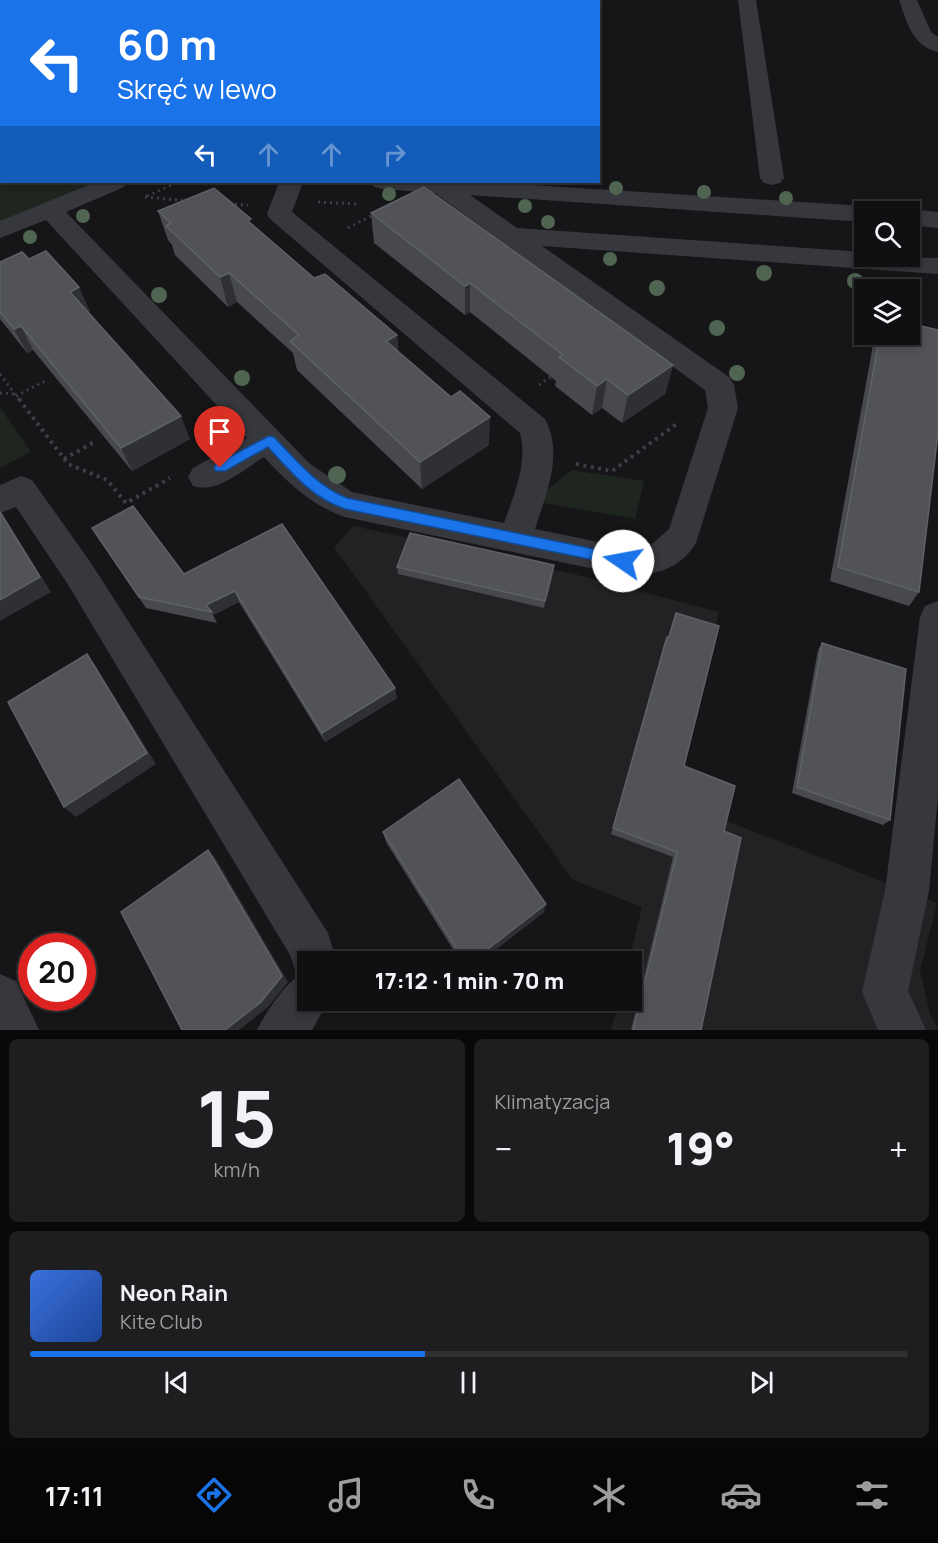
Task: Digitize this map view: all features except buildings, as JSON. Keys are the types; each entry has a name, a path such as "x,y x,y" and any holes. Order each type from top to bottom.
{"street":[{"path":"747,0 772,178"},
{"path":"908,0 922,35 938,46"},
{"path":"0,230 114,183"},
{"path":"397,183 854,213"},
{"path":"50,210 311,484 328,497 345,504 632,561 650,562 676,548 684,532 723,408 720,385 441,186"},
{"path":"286,196 279,214 534,427 539,439 538,457 516,538"},
{"path":"920,218 938,220"},
{"path":"512,236 938,266"},
{"path":"204,477 269,440"},
{"path":"0,500 21,489 79,573 312,951"},
{"path":"902,1030 885,992 907,891 938,617"},
{"path":"0,997 15,1030"},
{"path":"281,1030 298,1011"}],"path":[{"path":"224,203 286,196 367,205"},
{"path":"143,197 189,201"},
{"path":"315,244 381,212"},
{"path":"0,374 68,464 107,480 126,503 194,465 204,477"},
{"path":"0,393 16,395 45,381"},
{"path":"538,457 612,471 680,423"},
{"path":"64,459 96,441"}],"shaded area":[{"path":"0,183 109,183 0,226"},
{"path":"0,407 31,452 0,468"},
{"path":"572,470 644,481 635,519 533,501"},
{"path":"354,526 578,575 719,612 676,801 937,903 920,971 930,1014 938,1030 611,1030 616,1011 642,1011 642,951 631,951 642,907 573,880 334,547"}],"route":[{"path":"220,468 269,440 311,484 328,497 345,504 623,561"}]}
